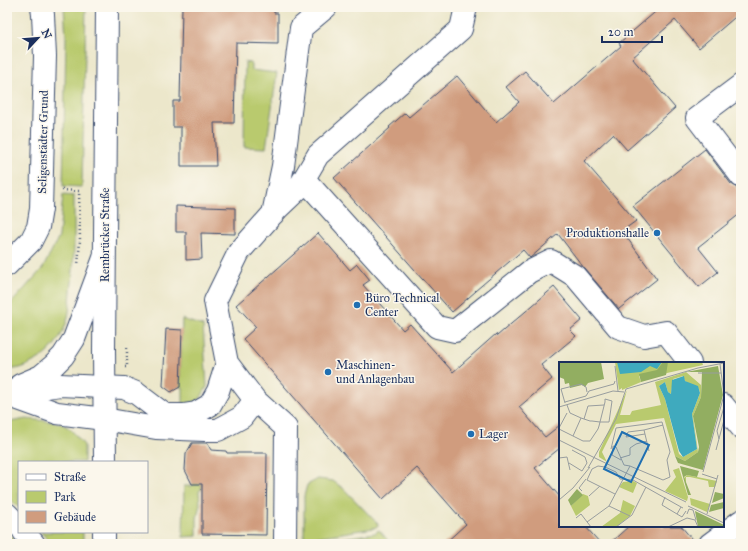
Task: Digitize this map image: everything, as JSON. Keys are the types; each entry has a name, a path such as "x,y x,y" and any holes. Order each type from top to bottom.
{"street":[{"name":"Seligenstädter Grund","path":"7,265 31,241 38,227 41,209 45,56 42,7"},
{"name":"Rembrücker Straße","path":"105,461 104,387 108,7"},
{"path":"275,211 283,166 301,28 326,7"},
{"path":"285,544 286,428 255,400 227,363 215,301 239,252 275,211 298,189 318,155 461,29 466,7"},
{"path":"741,85 697,118 741,176"},
{"path":"304,179 437,327 455,331 530,272 551,261 575,276 618,327 644,336 666,332 689,362"},
{"path":"7,393 41,376 63,356 74,339 105,255"},
{"path":"7,393 60,385 124,388 136,393 166,415 183,415 196,413 210,405 218,391 227,363"},
{"path":"7,393 57,413 156,428 218,430 242,417 255,400"},
{"path":"724,406 741,428"},
{"path":"7,514 18,525"},
{"path":"710,544 741,520"},
{"path":"25,533 34,544"},
{"path":"104,533 104,544"}],"path":[{"path":"42,189 79,191 80,240 77,270"}],"green space":[{"path":"64,7 86,7 82,187 63,186 66,37"},
{"path":"245,62 251,63 251,70 277,73 266,148 244,147"},
{"path":"63,195 74,196 73,267 67,321 58,340 39,359 18,369 7,369 7,307 43,268 59,236"},
{"path":"182,319 203,326 207,387 200,399 183,409 183,387 180,387"},
{"path":"26,419 62,424 68,427 84,445 84,461 18,461 18,507 7,496 7,425 10,422"},
{"path":"318,479 333,481 344,489 379,525 374,528 304,539 304,496 307,485"},
{"path":"193,484 202,484 201,490 199,491 200,504 197,518 197,536 183,537 184,486 192,486"},
{"path":"379,530 391,544 304,544 375,533"},
{"path":"7,533 17,542 18,544 7,544"},
{"path":"42,533 83,533 83,544 51,544"}],"building":[{"path":"182,7 274,7 274,13 278,13 278,44 236,43 234,123 214,123 216,166 181,166 181,127 173,127 173,101 180,101"},
{"path":"661,7 741,7 741,12 699,48 675,20 632,58 675,108 627,150 613,134 584,161 636,221 622,231 657,279 619,309 584,268 558,234 530,258 523,250 452,312 334,178 405,113 409,117 457,76 496,122 519,102 506,87 525,71 554,104 621,46 619,43"},
{"path":"705,149 741,195 741,213 698,247 718,272 699,287 633,206"},
{"path":"176,206 235,208 235,234 201,233 202,259 186,260 186,232 176,232"},
{"path":"318,233 350,270 357,264 370,280 363,285 403,330 410,324 453,372 496,334 497,336 554,287 582,320 570,330 576,336 541,365 552,379 519,407 545,437 559,426 559,449 535,468 559,496 559,527 586,527 601,544 444,544 466,524 417,468 383,499 243,339 256,327 236,305"},
{"path":"166,329 182,330 180,387 171,392 163,386"},
{"path":"192,443 207,443 211,450 226,451 227,453 267,453 266,535 202,534 202,484 192,484 185,470 186,454"},
{"path":"628,527 682,527 696,544 609,544"}],"place":[{"name":"Produktionshalle","path":"657,233"},
{"name":"Büro Technical Center","path":"357,305"},
{"name":"Maschinen- und Anlagenbau","path":"328,372"},
{"name":"Lager","path":"471,434"}]}
